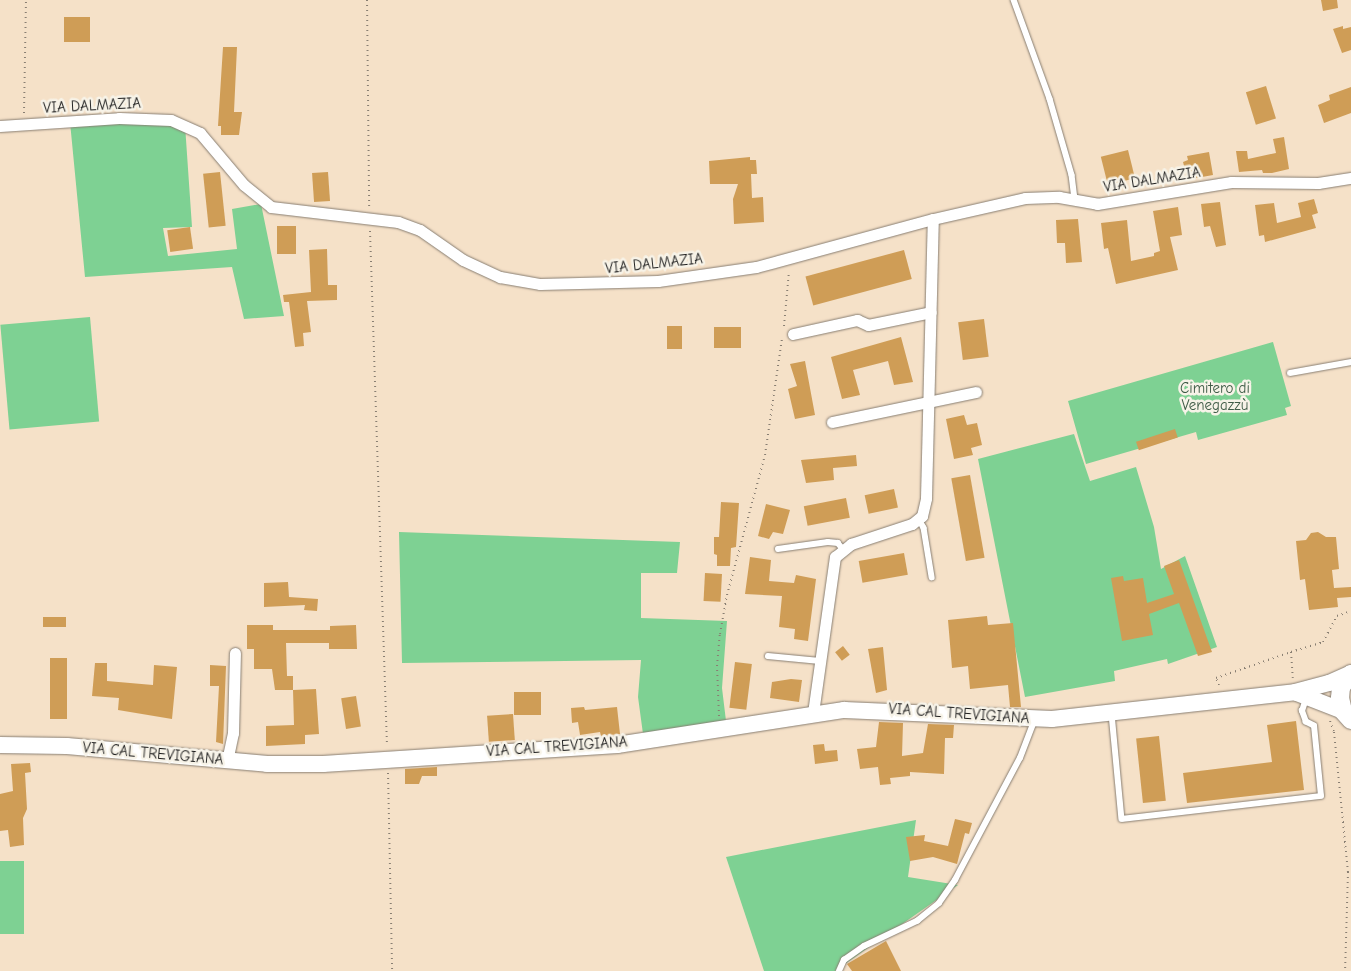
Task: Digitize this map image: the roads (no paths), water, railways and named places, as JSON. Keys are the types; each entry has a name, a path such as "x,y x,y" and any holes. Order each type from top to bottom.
{"main road":[{"path":"1347,715 1340,692 1351,673"}],"street":[{"name":"VIA DALMAZIA","path":"0,126 128,118 171,120 200,133 244,185 271,207 370,217 420,230 463,260 500,277 525,283 608,285 658,282 756,267 789,256 932,219 1025,198 1106,203 1231,182 1318,183 1351,178"},
{"path":"813,713 835,557 843,549 912,524 919,519 926,498 932,219"},
{"path":"793,334 857,320 868,325 931,312"},
{"path":"832,422 929,404 976,392"},
{"path":"227,761 233,723 235,653"},
{"name":"VIA CAL TREVIGIANA","path":"0,745 66,746 227,761 316,764 617,745 813,713 879,709 1035,719 1300,691 1351,673"},
{"path":"1300,691 1347,715"}],"lane":[{"path":"1014,0 1050,99 1072,175 1075,200"},
{"path":"1290,373 1351,362"},
{"path":"919,519 924,528 932,577"},
{"path":"778,549 828,542 838,543 843,549"},
{"path":"768,656 820,661"},
{"path":"1112,712 1122,820 1321,796 1314,726 1306,722 1302,711 1300,691"},
{"path":"839,971 844,960 864,946 917,921 939,903 955,880 1020,758 1035,719"}],"park label":[{"name":"Cimitero di Venegazzù","path":"1215,396"}]}
